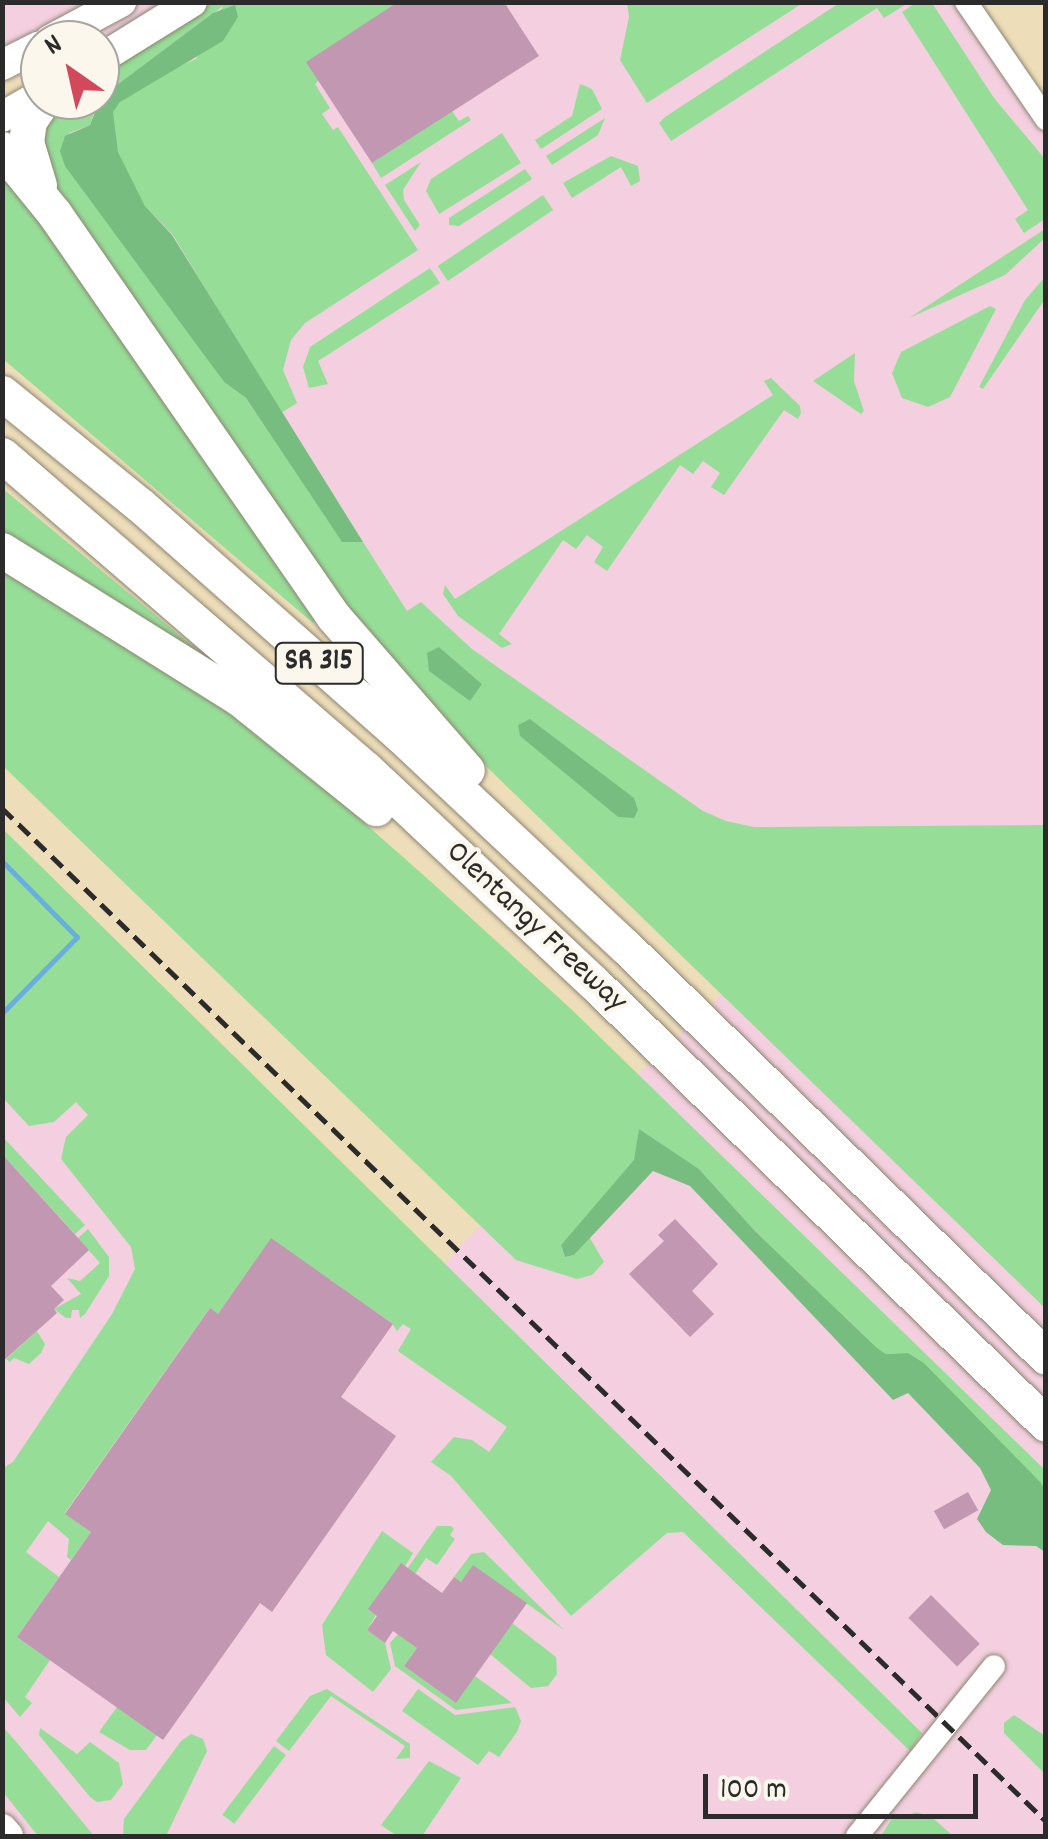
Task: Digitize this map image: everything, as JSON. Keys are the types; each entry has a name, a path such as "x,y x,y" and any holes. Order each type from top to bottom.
{"highway":[{"path":"29,120 26,142 35,178 54,213"},
{"path":"2,149 54,213 333,616 625,946"},
{"name":"Olentangy Freeway","path":"2,393 140,506 384,721 625,946 1046,1357"},
{"name":"Olentangy Freeway","path":"2,455 366,769 592,981 1046,1424"},
{"path":"2,550 239,698 592,981"}],"main road":[{"path":"87,20 121,2"},
{"path":"120,47 192,2"},
{"path":"2,1829 8,1836"}],"street":[{"path":"966,2 1046,118"},
{"path":"857,1836 994,1666"}],"shaded area":[{"path":"3,3 966,3 1046,119 1045,1836 3,1836 3,959 437,1274 465,1241 755,962 319,530 48,120 120,120 120,20 20,20 20,78 3,52"}],"green space":[{"path":"841,2 908,3 884,18 877,8 671,141 659,123 665,117"},
{"path":"917,2 932,3 994,98 1045,159 1045,219 1024,233 1015,219 1028,210 902,12"},
{"path":"212,3 398,3 315,84 330,108 322,114 333,130 338,127 418,250 305,323 291,340 283,370 297,403 281,413 173,235 145,206 118,153 113,128 113,120 120,120 120,102 165,72 196,59 223,6 120,83 120,59"},
{"path":"627,3 803,3 647,103 620,60 629,17"},
{"path":"235,5 238,17 223,41 120,102 120,83 213,13"},
{"path":"580,84 592,89 602,109 541,149 535,140 572,116"},
{"path":"452,111 459,121 468,116 471,120 381,178 372,163"},
{"path":"605,118 598,135 552,165 546,156"},
{"path":"44,120 92,120 90,125 69,133 129,248 224,382 246,398 342,541 363,542 407,611 421,602 472,649 703,811 754,827 1045,825 1045,1308 490,770 371,640 40,171","holes":["439,647 482,684 429,671","530,719 633,798 638,810 618,817 565,772"]},
{"path":"92,120 114,120 118,152 145,206 172,235 363,542 342,542 246,398 224,382 65,166 60,151 65,136 90,125"},
{"path":"502,133 521,163 439,214 426,191 431,179"},
{"path":"611,156 638,166 640,181 631,186 621,167 572,198 563,183"},
{"path":"2,161 316,618 313,623 3,359"},
{"path":"421,162 403,190 404,200 420,225 415,231 385,185"},
{"path":"525,169 532,179 459,226 449,225 449,218"},
{"path":"543,195 553,210 448,281 438,266"},
{"path":"1045,229 1045,238 1005,275 909,318"},
{"path":"430,268 440,283 318,361 328,384 309,388 303,367 310,347"},
{"path":"1045,277 1045,299 983,389 979,387 1025,300"},
{"path":"990,306 996,309 950,397 928,407 902,398 892,373 901,352"},
{"path":"855,353 854,381 864,411 861,414 813,381"},
{"path":"771,378 800,406 801,413 798,419 784,410 724,495 711,487 720,473 703,461 693,474 680,465 607,571 594,562 603,547 587,535 576,549 563,540 499,634 512,644 502,648 458,616 443,594 445,585 455,599 773,395 764,381"},
{"path":"2,488 196,649 192,653 3,536"},
{"path":"2,563 136,643 284,752 429,880 570,1008 1045,1470 1045,1490 924,1363 908,1353 886,1354 877,1348 755,1231 699,1169 639,1130 635,1160 561,1245 565,1257 574,1255 590,1238 604,1262 592,1275 577,1279 516,1260 3,766"},
{"path":"439,647 482,684 470,701 429,671 427,653"},
{"path":"530,719 634,798 638,810 634,818 618,817 520,736 518,725"},
{"path":"3,829 922,1733 910,1751 683,1532 667,1533 571,1616 451,1476 431,1462 454,1437 472,1440 489,1452 507,1427 398,1351 411,1329 403,1324 397,1331 392,1323 271,1239 218,1314 209,1309 65,1513 91,1532 71,1560 67,1557 69,1539 48,1521 26,1552 59,1577 17,1637 50,1660 25,1697 32,1703 20,1717 3,1697 3,1468 13,1462 112,1314 135,1269 131,1247 61,1159 66,1137 88,1115 76,1102 54,1122 29,1126 3,1098"},
{"path":"639,1129 699,1169 755,1231 877,1348 886,1354 908,1353 924,1363 1041,1483 1045,1490 1045,1552 1036,1546 1003,1545 986,1532 977,1519 991,1490 980,1468 908,1393 893,1400 690,1186 653,1171 574,1255 565,1257 561,1245 634,1160"},
{"path":"2,1136 85,1225 75,1234 3,1155"},
{"path":"88,1229 109,1257 109,1276 85,1314 80,1318 79,1310 72,1310 71,1318 66,1318 54,1309 81,1294 67,1278 80,1281 100,1263 78,1238"},
{"path":"37,1331 45,1344 29,1364 6,1359"},
{"path":"437,1526 451,1526 454,1529 450,1535 455,1539 437,1565 426,1558 415,1574 407,1569"},
{"path":"382,1531 413,1553 367,1630 385,1643 391,1669 373,1692 326,1655 322,1625"},
{"path":"484,1552 564,1630 474,1566 461,1582 454,1577 471,1554"},
{"path":"512,1623 556,1657 557,1674 548,1686 531,1688 490,1654"},
{"path":"398,1634 417,1648 404,1666 455,1702 475,1676 512,1703 456,1710 395,1666 390,1643"},
{"path":"327,1689 410,1744 410,1758 396,1759 405,1746 331,1696 289,1751 276,1741 310,1696"},
{"path":"418,1689 455,1715 515,1707 521,1721 517,1732 499,1757 489,1751 478,1765 402,1711"},
{"path":"117,1707 157,1735 146,1750 130,1750 99,1732"},
{"path":"1014,1715 1045,1736 1045,1774 1004,1733 1004,1723"},
{"path":"3,1727 94,1836 38,1836 3,1792"},
{"path":"40,1728 77,1754 90,1742 119,1763 123,1784 111,1800 97,1802 90,1797 39,1735"},
{"path":"191,1734 203,1739 207,1751 166,1836 123,1836 124,1819 181,1741"},
{"path":"274,1746 286,1755 234,1824 222,1815"},
{"path":"429,1761 461,1778 422,1836 397,1836 381,1825"},
{"path":"917,1812 934,1819 953,1836 881,1836 891,1820"}],"building":[{"path":"398,2 504,2 539,56 372,163 306,62"},
{"path":"2,1154 89,1250 51,1286 64,1300 54,1309 57,1313 2,1362"},
{"path":"675,1219 718,1264 692,1291 714,1314 690,1337 629,1274 664,1241 658,1235"},
{"path":"271,1238 393,1324 341,1397 396,1436 272,1612 260,1603 163,1740 17,1637 91,1532 65,1514 210,1308 218,1314"},
{"path":"968,1492 978,1510 944,1529 934,1511"},
{"path":"401,1563 442,1593 454,1577 461,1582 473,1565 527,1603 456,1703 404,1666 417,1648 393,1631 385,1643 367,1630 377,1616 368,1609"},
{"path":"931,1595 980,1644 957,1666 908,1618"}],"waterway":[{"path":"2,861 77,937 2,1013"}],"railway":[{"path":"2,808 1046,1821"}]}
